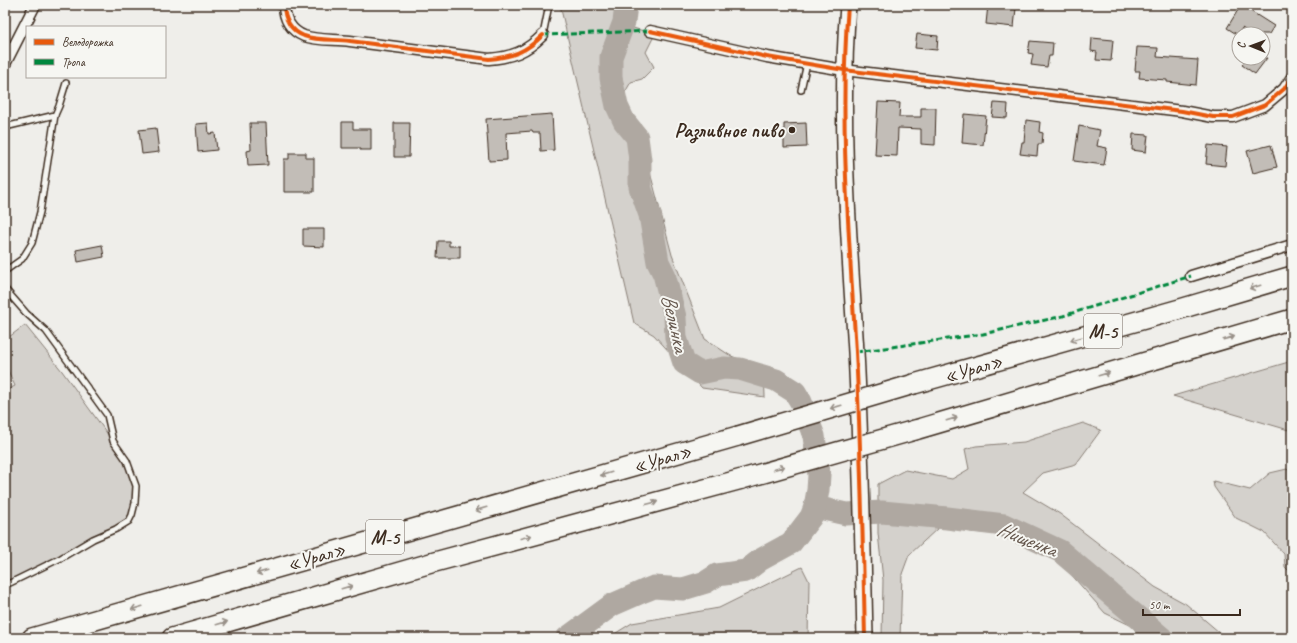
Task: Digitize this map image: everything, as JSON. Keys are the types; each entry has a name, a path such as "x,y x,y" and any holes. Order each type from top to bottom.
{"highway":[{"name":"«Урал»","path":"32,638 738,436 914,384 1172,312 1292,276"},
{"name":"«Урал»","path":"172,638 431,563 742,479 915,430 1292,319"}],"street":[{"path":"5,64 35,5"},
{"path":"284,5 288,22 295,31 305,36 482,58 504,58 516,54 532,46 543,35"},
{"path":"848,5 844,70 848,229 856,368 865,638"},
{"path":"650,31 767,57 844,70 1182,111 1213,117 1233,117 1266,105 1284,89 1292,77"},
{"path":"1191,276 1292,245"}],"lane":[{"path":"543,35 549,5"},
{"path":"801,90 807,63"},
{"path":"5,271 22,259 32,243 40,212 55,115 66,83"},
{"path":"5,127 55,115"},
{"path":"5,289 26,313 46,331 107,415 113,441 127,461 136,486 135,504 132,515 128,521 116,529 93,539 61,558 5,584"}],"shaded area":[{"path":"560,5 630,5 633,28 655,34 646,52 654,67 642,79 631,82 624,94 647,161 672,255 705,339 731,356 764,368 765,397 702,388 654,335 634,323"},
{"path":"25,325 62,371 127,461 136,486 135,503 129,521 5,583 5,391 15,386 5,364 5,340"},
{"path":"1292,361 1292,431 1173,396"},
{"path":"1083,423 1101,430 1076,464 1043,473 1023,492 1060,514 1155,587 1186,604 1226,638 1141,638 1132,626 1105,613 1061,563 1046,555 995,534 971,532 954,528 938,528 909,555 902,574 900,638 882,638 883,580 878,533 878,484 905,470 952,479 969,469 965,449 976,446 1024,442"},
{"path":"1287,469 1292,474 1292,574 1285,567 1284,554 1264,532 1236,518 1214,487 1213,481 1250,490 1270,473"},
{"path":"802,567 809,581 808,638 608,638 632,623 719,608"}],"building":[{"path":"988,5 1016,8 1014,27 986,24"},
{"path":"1241,5 1274,26 1271,31 1271,26 1231,26 1231,31 1227,28"},
{"path":"917,34 938,36 937,50 915,48"},
{"path":"1092,38 1113,40 1111,61 1096,60 1097,52 1091,51"},
{"path":"1030,41 1053,43 1052,56 1049,56 1047,67 1031,65 1033,54 1028,53"},
{"path":"1137,47 1158,48 1157,57 1198,60 1196,85 1167,82 1167,80 1139,78 1140,71 1135,71"},
{"path":"1243,66 1261,66 1255,74"},
{"path":"878,102 900,103 899,117 921,117 921,108 936,108 935,145 921,144 921,129 898,128 897,156 875,155"},
{"path":"994,103 1008,104 1007,118 992,117"},
{"path":"552,114 554,150 541,151 540,133 533,133 532,131 506,133 507,160 489,161 486,119"},
{"path":"964,114 986,116 983,145 962,143"},
{"path":"1026,120 1040,122 1039,132 1043,133 1042,144 1038,144 1037,156 1020,154 1022,142 1024,142"},
{"path":"342,122 353,122 353,129 371,129 371,150 360,150 360,148 342,148"},
{"path":"208,123 209,134 215,133 217,150 198,152 196,124"},
{"path":"250,123 266,123 268,165 248,166 247,151 251,150"},
{"path":"394,123 410,123 409,157 394,157"},
{"path":"806,123 807,147 784,148 784,124"},
{"path":"1079,126 1100,130 1097,146 1107,148 1104,165 1074,161"},
{"path":"156,128 159,152 142,154 139,130"},
{"path":"1133,134 1148,135 1146,152 1132,150"},
{"path":"1208,145 1227,147 1225,166 1206,164"},
{"path":"1271,145 1277,167 1253,173 1247,151"},
{"path":"289,153 306,153 306,158 314,158 314,192 284,192 284,159 289,159"},
{"path":"303,229 324,229 324,247 303,246"},
{"path":"438,241 449,241 449,246 460,246 460,258 437,258"},
{"path":"102,245 104,257 78,262 76,250"}],"waterway":[{"name":"Велинка","path":"567,638 612,605 654,587 683,589 706,582 717,575 746,571 760,560 791,543 811,517 815,507 818,490 819,475 814,436 801,402 795,392 776,380 740,369 724,368 700,373 684,363 676,338 675,317 664,274 658,262 650,215 640,187 640,160 637,137 624,121 617,106 611,78 611,57 624,22 626,5"},
{"name":"Нищенка","path":"815,507 846,514 882,512 1004,525 1060,551 1162,638"}],"marked path":[{"path":"543,35 650,31"},
{"path":"856,352 983,334 1063,316 1191,276"}],"cycle path":[{"path":"284,5 285,15 292,28 299,34 309,38 350,41 489,59 505,57 525,50 543,35"},
{"path":"848,5 844,91 846,178 859,423 865,638"},
{"path":"650,31 767,57 844,70 1182,111 1213,117 1233,117 1265,105 1284,89 1292,77"}],"place":[{"name":"Разливное пиво","path":"792,130"}]}
